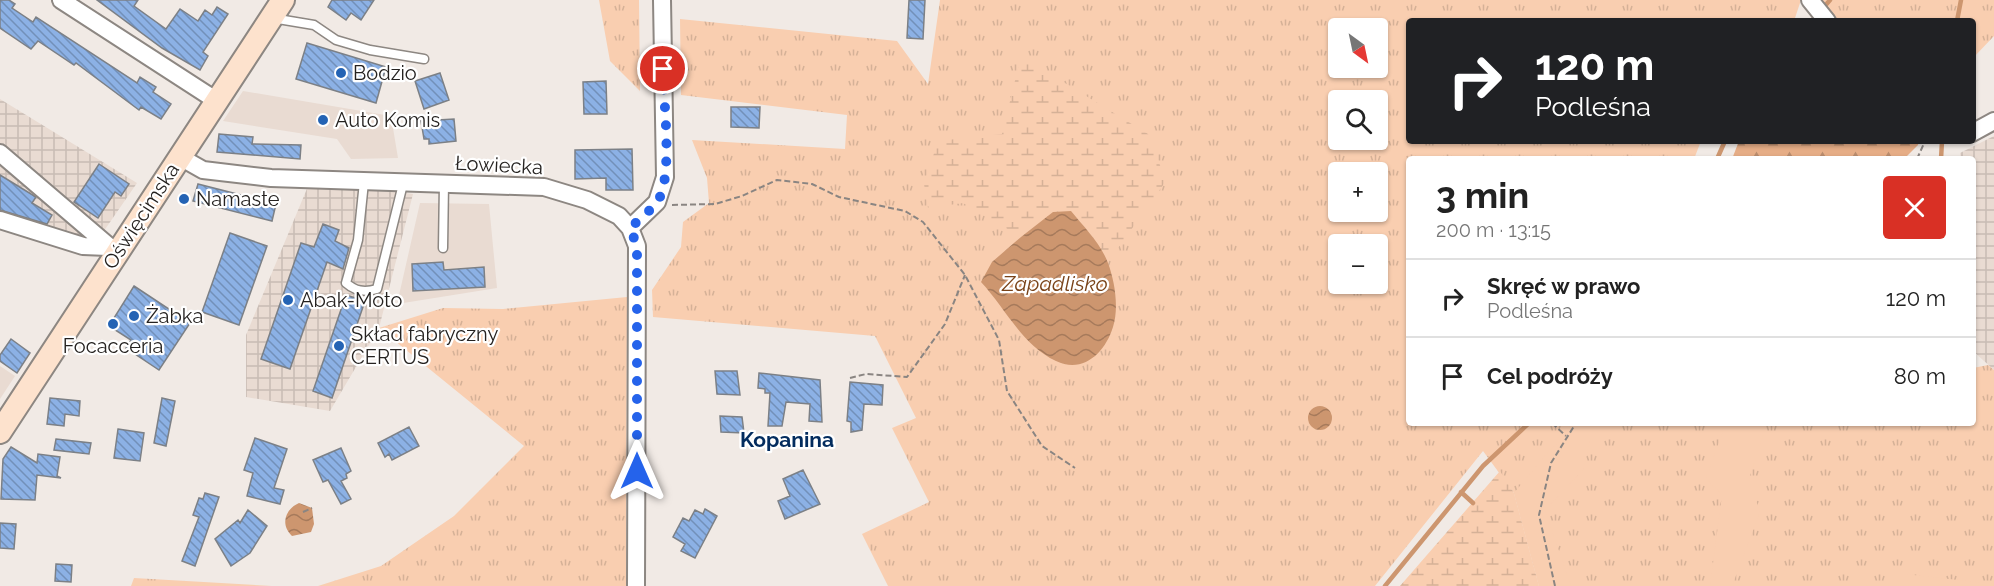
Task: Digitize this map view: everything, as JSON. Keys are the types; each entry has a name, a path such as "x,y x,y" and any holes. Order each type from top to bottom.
{"street":[{"path":"61,0 217,101"},
{"path":"636,586 637,246 630,228 657,202 664,186 666,155 662,0"},
{"path":"1810,0 1824,18"},
{"name":"Oświęcimska","path":"0,432 112,250 180,157 277,9"},
{"path":"1976,131 1994,121"},
{"path":"0,153 112,250"},
{"name":"Łowiecka","path":"180,157 202,170 271,178 403,184 544,186 587,200 619,216 630,228"},
{"path":"1,223 83,246 112,250"}],"lane":[{"path":"277,9 314,25 336,40 370,50 424,59"},
{"path":"364,182 358,240 346,283 352,289 367,292 376,289 403,184"},
{"path":"443,248 444,183"}],"path":[{"path":"657,202 669,205 715,204 742,196 777,180 812,184 840,197 905,211 923,222 966,275 999,340 1007,391 1042,446 1075,468"},
{"path":"850,378 866,374 907,377 945,324 966,275"},
{"path":"1555,426 1566,436"},
{"path":"1556,586 1539,515 1551,463 1574,426"},
{"path":"303,512 312,508"}],"shaded area":[{"path":"243,91 391,116 398,158 351,159 337,139 223,121"},
{"path":"0,99 137,183 88,254 0,219"},
{"path":"1994,136 1994,370 1976,354 1976,156 1960,156 1960,153"},
{"path":"311,179 413,194 379,328 330,411 246,397 246,335"},
{"path":"420,203 489,204 497,288 397,304"},
{"path":"0,366 15,376 0,399"}],"green space":[{"path":"599,0 639,0 640,91 610,61"},
{"path":"940,0 1801,0 1795,18 1406,18 1406,144 1700,144 1695,156 1406,156 1406,426 1976,426 1976,367 1988,365 1994,370 1994,586 1539,586 1514,493 1483,451 1375,586 888,586 862,534 929,502 892,428 916,418 875,336 653,317 652,290 681,247 683,222 709,203 707,178 692,140 845,149 847,115 681,95 680,19 897,41 928,84"},
{"path":"1817,0 1994,0 1994,36 1976,55 1976,18 1832,18"},
{"path":"1021,56 1148,134 1166,181 1108,262 1093,238 1053,212 1021,237 963,203 928,208 924,184 938,141 1002,134"},
{"path":"1738,144 1918,144 1907,156 1733,156"},
{"path":"627,297 626,586 318,586 381,566 454,516 524,446 379,328 443,308 503,309"},
{"path":"1577,426 1602,426 1590,441 1583,470 1545,510 1571,586 1539,586 1514,493 1548,452"},
{"path":"1725,426 1766,426 1749,479 1760,512 1732,586 1710,586 1722,495 1706,478"},
{"path":"1500,471 1514,493 1539,586 1400,586"},
{"path":"1905,574 1994,584 1994,586 1901,586"},
{"path":"134,578 272,586 131,586"}],"water":[{"name":"Zapadlisko","path":"1071,211 1105,256 1113,278 1116,303 1115,320 1105,345 1092,359 1075,365 1056,361 1033,346 981,282 992,262 1021,237 1053,212"},
{"path":"1320,406 1328,410 1332,418 1328,426 1320,430 1312,426 1308,418 1312,410"},
{"path":"299,503 312,508 314,524 311,532 292,536 285,522 287,513"}],"building":[{"path":"0,0 9,0 15,4 12,8 33,22 36,17 137,83 140,77 156,87 153,92 171,104 161,119 141,107 139,110 76,63 74,65 38,41 31,49 0,28"},
{"path":"97,0 138,0 134,6 166,29 180,9 198,21 205,10 212,15 217,7 228,14 203,52 208,56 200,70 162,48"},
{"path":"332,0 374,0 361,20 351,13 346,20 328,7"},
{"path":"909,0 925,0 923,39 907,38"},
{"name":"Bodzio","path":"307,43 386,67 376,103 296,79"},
{"path":"440,73 449,100 424,109 415,81"},
{"path":"606,81 607,114 584,114 583,82"},
{"path":"731,107 760,107 759,128 731,127"},
{"path":"454,119 456,141 429,144 429,139 424,139 421,121"},
{"path":"219,134 253,137 252,144 301,145 300,159 217,152"},
{"path":"632,149 633,190 606,190 606,178 575,179 575,150"},
{"path":"99,164 129,184 121,196 115,192 98,218 74,202"},
{"path":"0,175 36,197 32,203 52,215 47,224 0,210"},
{"path":"198,184 276,204 272,221 193,201"},
{"path":"323,224 339,230 335,241 349,248 343,269 327,262 290,369 261,359 301,243 314,247"},
{"path":"230,233 267,246 239,325 202,312"},
{"path":"443,262 444,270 484,267 485,287 413,291 412,264"},
{"path":"134,286 190,323 159,370 126,348 131,340 109,326"},
{"name":"Skład fabryczny CERTUS","path":"346,295 365,301 332,398 313,391"},
{"path":"11,339 30,353 17,373 0,361 0,355"},
{"path":"715,371 737,371 740,395 717,394"},
{"path":"759,373 820,380 822,422 809,421 810,404 786,402 782,426 768,426 770,393 765,393 765,389 758,388"},
{"path":"850,382 883,385 882,405 864,404 862,430 851,432 851,422 847,421"},
{"path":"50,398 80,401 79,416 65,414 64,426 47,424"},
{"path":"162,398 175,401 166,446 154,443"},
{"path":"720,416 742,417 744,433 721,432"},
{"path":"409,427 419,446 392,460 389,454 385,457 378,443"},
{"path":"118,429 144,433 140,461 114,458"},
{"path":"255,438 287,449 274,488 284,490 280,504 247,496 253,473 244,470"},
{"path":"56,439 91,443 89,454 54,450"},
{"path":"11,447 37,463 38,454 60,457 57,476 61,478 37,475 35,500 1,499 3,459"},
{"path":"341,448 351,471 346,474 347,478 341,481 351,499 341,504 328,480 323,482 313,460"},
{"path":"803,470 820,504 785,519 778,501 790,496 783,479"},
{"path":"205,493 219,497 195,566 182,561 199,517 193,515 199,498 203,499"},
{"path":"705,509 717,516 695,558 681,551 685,544 673,537 683,518 689,521 695,510 703,514"},
{"path":"248,510 267,526 250,553 231,566 215,539 238,520 240,523"},
{"path":"0,523 16,524 14,549 0,548"},
{"path":"56,564 72,565 71,582 55,581"}],"waterway":[{"path":"1815,18 1830,0"},
{"path":"1958,18 1961,0"},
{"path":"1718,156 1724,144"},
{"path":"1941,156 1942,144"},
{"path":"1385,586 1483,466 1526,426"},
{"path":"1461,492 1473,503"}],"place":[{"name":"Bodzio","path":"341,73"},
{"name":"Auto Komis","path":"323,120"},
{"name":"Namaste","path":"184,199"},
{"name":"Abak-Moto","path":"288,300"},
{"name":"Żabka","path":"134,316"},
{"name":"Focacceria","path":"113,324"},
{"name":"Skład fabryczny CERTUS","path":"339,346"}],"district":[{"name":"Kopanina","path":"787,439"}],"route":[{"path":"637,471 637,246 630,228 657,202 664,186 666,155 663,69"}]}
